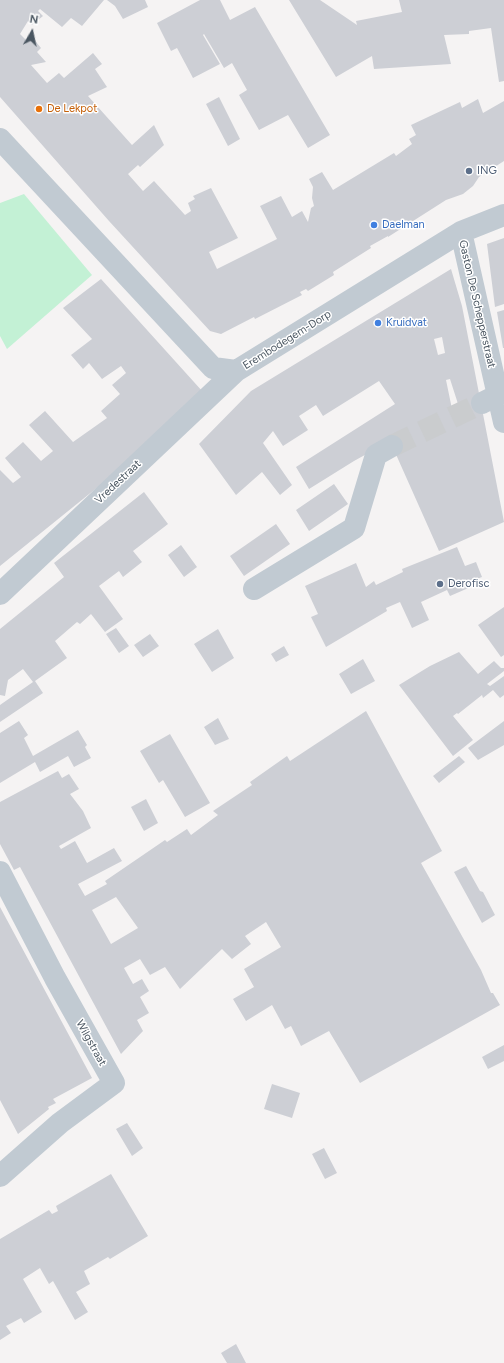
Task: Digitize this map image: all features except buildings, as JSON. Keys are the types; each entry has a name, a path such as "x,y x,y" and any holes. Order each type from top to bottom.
{"street":[{"name":"Erembodegem-Dorp","path":"0,139 213,368 236,371 461,232 504,215"},
{"name":"Gaston De Schepperstraat","path":"461,232 490,399 504,422"},
{"name":"Vredestraat","path":"0,594 236,371"},
{"path":"254,590 354,528 376,455 392,446"},
{"name":"Wilgstraat","path":"0,872 55,978 114,1083 60,1123 0,1176"}],"green space":[{"path":"24,194 92,275 7,349 0,336 0,203"}],"tunnel":[{"path":"392,446 482,403"}],"place":[{"name":"De Lekpot","path":"39,109"},
{"name":"ING","path":"469,171"},
{"name":"Daelman","path":"374,225"},
{"name":"Kruidvat","path":"378,323"},
{"name":"Derofisc","path":"440,584"}]}
